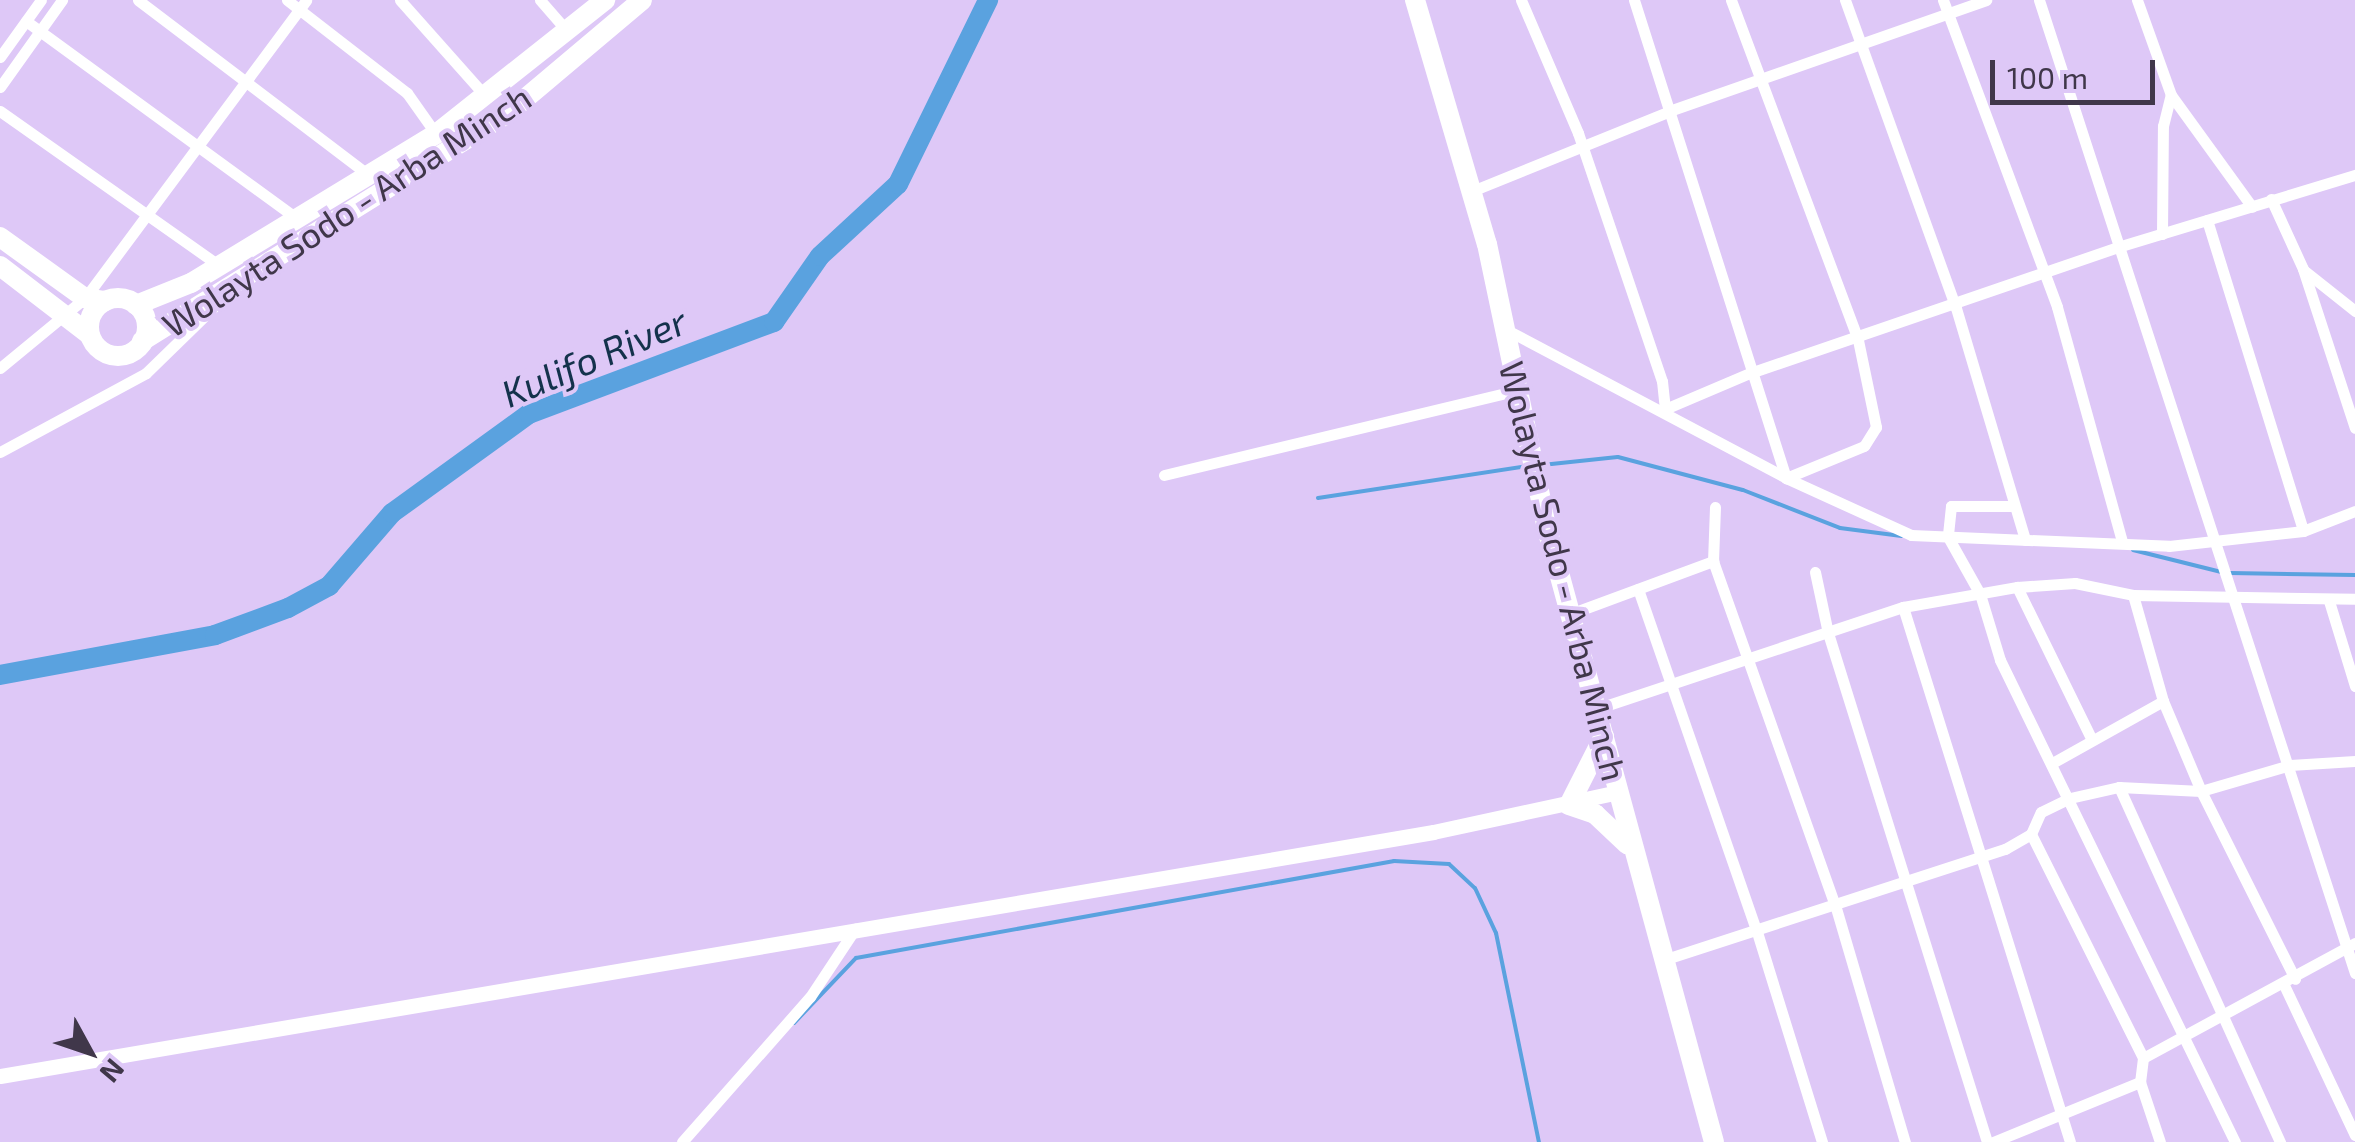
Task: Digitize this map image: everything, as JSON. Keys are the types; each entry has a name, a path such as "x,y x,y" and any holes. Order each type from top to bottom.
{"highway":[{"path":"136,304 218,265 431,137 488,98 605,0"},
{"name":"Wolayta Sodo - Arba Minch","path":"0,266 68,316 100,350 116,356 508,113 642,0"},
{"name":"Wolayta Sodo - Arba Minch","path":"1416,0 1472,191 1570,614 1631,850 1714,1142"},
{"path":"431,137 435,161"},
{"path":"0,237 95,300"},
{"name":"Wolayta Sodo - Arba Minch","path":"90,336 95,300 136,304 146,321 142,341"},
{"path":"1604,736 1569,804 1595,814 1631,850"}],"street":[{"path":"0,57 42,0"},
{"path":"0,87 62,0"},
{"path":"138,0 367,174"},
{"path":"287,0 302,4 408,93 431,137"},
{"path":"400,0 488,98"},
{"path":"540,0 567,32"},
{"path":"1521,0 1581,146 1662,380 1664,409"},
{"path":"1634,0 1786,478"},
{"path":"1731,0 1764,79 1858,340 1876,427 1864,446 1786,478"},
{"path":"1845,0 1956,308 2010,506 2025,540"},
{"path":"1472,191 1672,110 1861,44 1945,6 1986,0"},
{"path":"2039,0 2350,945 2355,973"},
{"path":"2137,0 2171,95 2252,207"},
{"path":"0,368 95,300 146,218 302,4"},
{"path":"1945,6 2045,273 2122,542"},
{"path":"26,22 296,218"},
{"path":"2162,234 2158,206 2171,95"},
{"path":"0,112 218,265"},
{"path":"1664,409 1750,373 1956,308 2121,246 2355,175"},
{"path":"2271,199 2303,269 2355,428"},
{"path":"2207,220 2303,531"},
{"path":"2303,269 2355,310"},
{"path":"0,452 146,373 236,284"},
{"path":"1507,330 1664,409 1786,478 1911,535 2168,546 2213,537 2303,531 2355,511"},
{"path":"1164,475 1519,390"},
{"path":"2010,506 1951,506 1948,537 1980,594 2000,660 2188,1036 2235,1142"},
{"path":"1715,507 1710,519 1713,560 1745,664 1836,908 1905,1142"},
{"path":"1570,614 1713,560"},
{"path":"1815,572 1828,633 1904,883 1990,1142 2140,1082"},
{"path":"1596,709 1745,664 1903,606 2017,587 2075,583 2133,594 2234,593 2329,601 2355,599"},
{"path":"2017,587 2091,738"},
{"path":"1638,589 1758,932 1822,1142"},
{"path":"2133,594 2163,701 2355,1136"},
{"path":"2329,601 2355,686"},
{"path":"1903,606 2070,1142"},
{"path":"2054,762 2163,701"},
{"path":"1662,960 1836,908 1981,857 2031,834 2041,812 2070,798 2119,788 2200,791 2290,765 2355,761"},
{"path":"2119,788 2280,1142"},
{"path":"0,1076 1569,804 1618,792"},
{"path":"2031,834 2142,1058 2140,1082 2160,1142"},
{"path":"682,1142 810,997 858,926"},
{"path":"2142,1058 2290,982 2350,945"}],"waterway":[{"name":"Kulifo River","path":"0,675 215,635 288,608 329,586 392,513 529,414 774,322 820,256 898,184 988,0"},
{"path":"1542,465 1618,457 1743,490 1840,528 1901,536"},
{"path":"1318,498 1528,466"},
{"path":"2133,550 2221,572"},
{"path":"2230,573 2355,575"},
{"path":"794,1023 856,958 1394,861 1449,864 1475,888 1496,933 1539,1142"}]}
